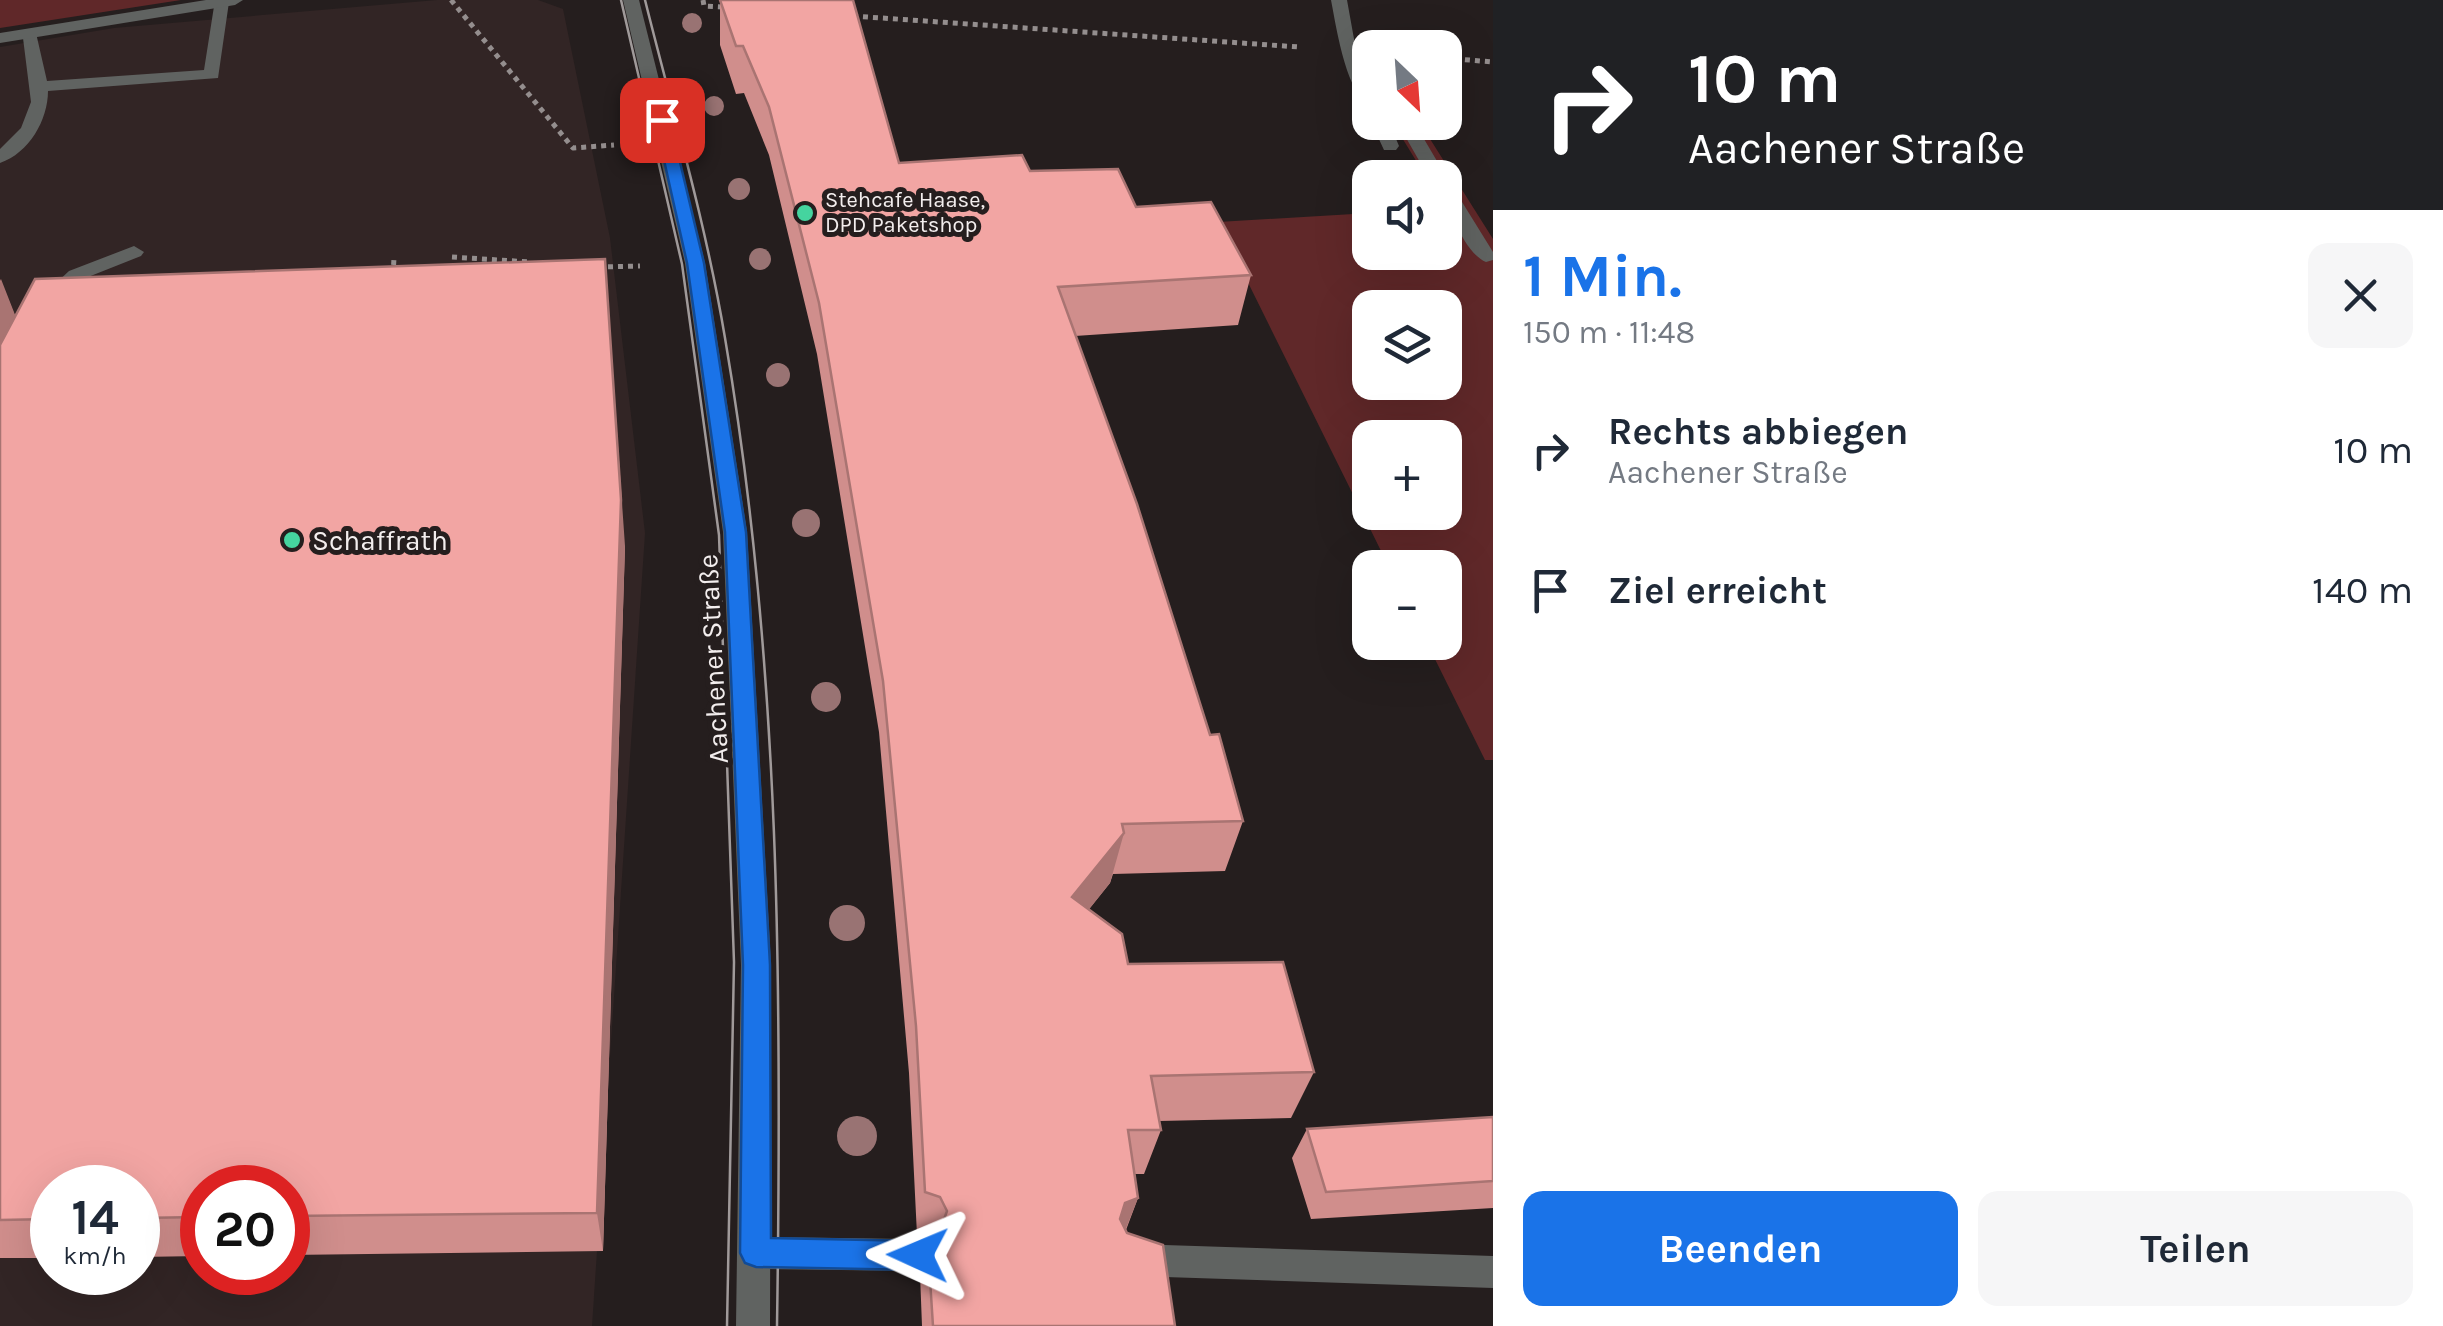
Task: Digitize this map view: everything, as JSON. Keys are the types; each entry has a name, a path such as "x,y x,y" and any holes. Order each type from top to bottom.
{"street":[{"name":"Aachener Straße","path":"631,0 696,263 735,532 756,965 753,1326"},
{"path":"1339,0 1352,59"},
{"path":"0,38 228,1 212,74 42,86"},
{"path":"0,158 20,144 42,107 42,86 28,33"},
{"path":"1348,50 1352,53"},
{"path":"1388,140 1390,146"},
{"path":"1462,217 1486,256"},
{"path":"34,320 42,305 76,275 134,252"},
{"path":"756,1253 918,1255"},
{"path":"1124,1260 1493,1272"}],"path":[{"path":"450,0 573,148 668,141"},
{"path":"703,0 704,6 743,8"},
{"path":"840,15 1348,50"},
{"path":"1462,59 1493,62"},
{"path":"393,288 394,258"},
{"path":"452,258 548,264"},
{"path":"586,266 696,263"}],"shaded area":[{"path":"0,0 181,0 0,28"},
{"path":"437,0 538,0 563,9 610,238 645,533 592,1326 0,1326 0,47 114,28"},
{"path":"1403,140 1431,140 1443,160 1416,160"},
{"path":"1462,190 1493,239 1493,760 1485,760 1435,660 1462,660 1462,550 1381,550 1371,530 1462,530 1462,420 1352,420 1352,492 1218,222 1352,214 1352,270 1462,270"}],"building":[{"path":"720,0 853,0 899,163 1022,155 1030,171 1118,169 1136,207 1211,202 1251,275 1058,287 1137,504 1210,735 1219,734 1243,821 1122,824 1124,833 1072,897 1122,934 1128,964 1283,962 1314,1072 1151,1076 1161,1130 1128,1130 1138,1198 1125,1203 1120,1219 1127,1233 1163,1245 1175,1326 933,1326 927,1232 942,1225 947,1211 940,1197 925,1192 916,1026 883,681 819,303 769,107 743,46 736,46"},
{"path":"605,259 621,500 597,1213 310,1216 310,1165 180,1165 180,1217 160,1218 160,1165 30,1165 30,1219 0,1220 0,345 35,279"},
{"path":"1493,1117 1493,1181 1326,1192 1307,1129"}],"tram line":[{"path":"621,0 682,264 719,535 734,962 727,1326"},
{"path":"645,0 717,295 744,461 757,584 767,707 778,955 777,1326"}],"place":[{"name":"Stehcafe Haase, DPD Paketshop","path":"805,213"},
{"name":"Schaffrath","path":"292,540"}],"route":[{"path":"662,120 696,263 723,428 735,532 748,732 756,965 756,1253 918,1255"}]}
